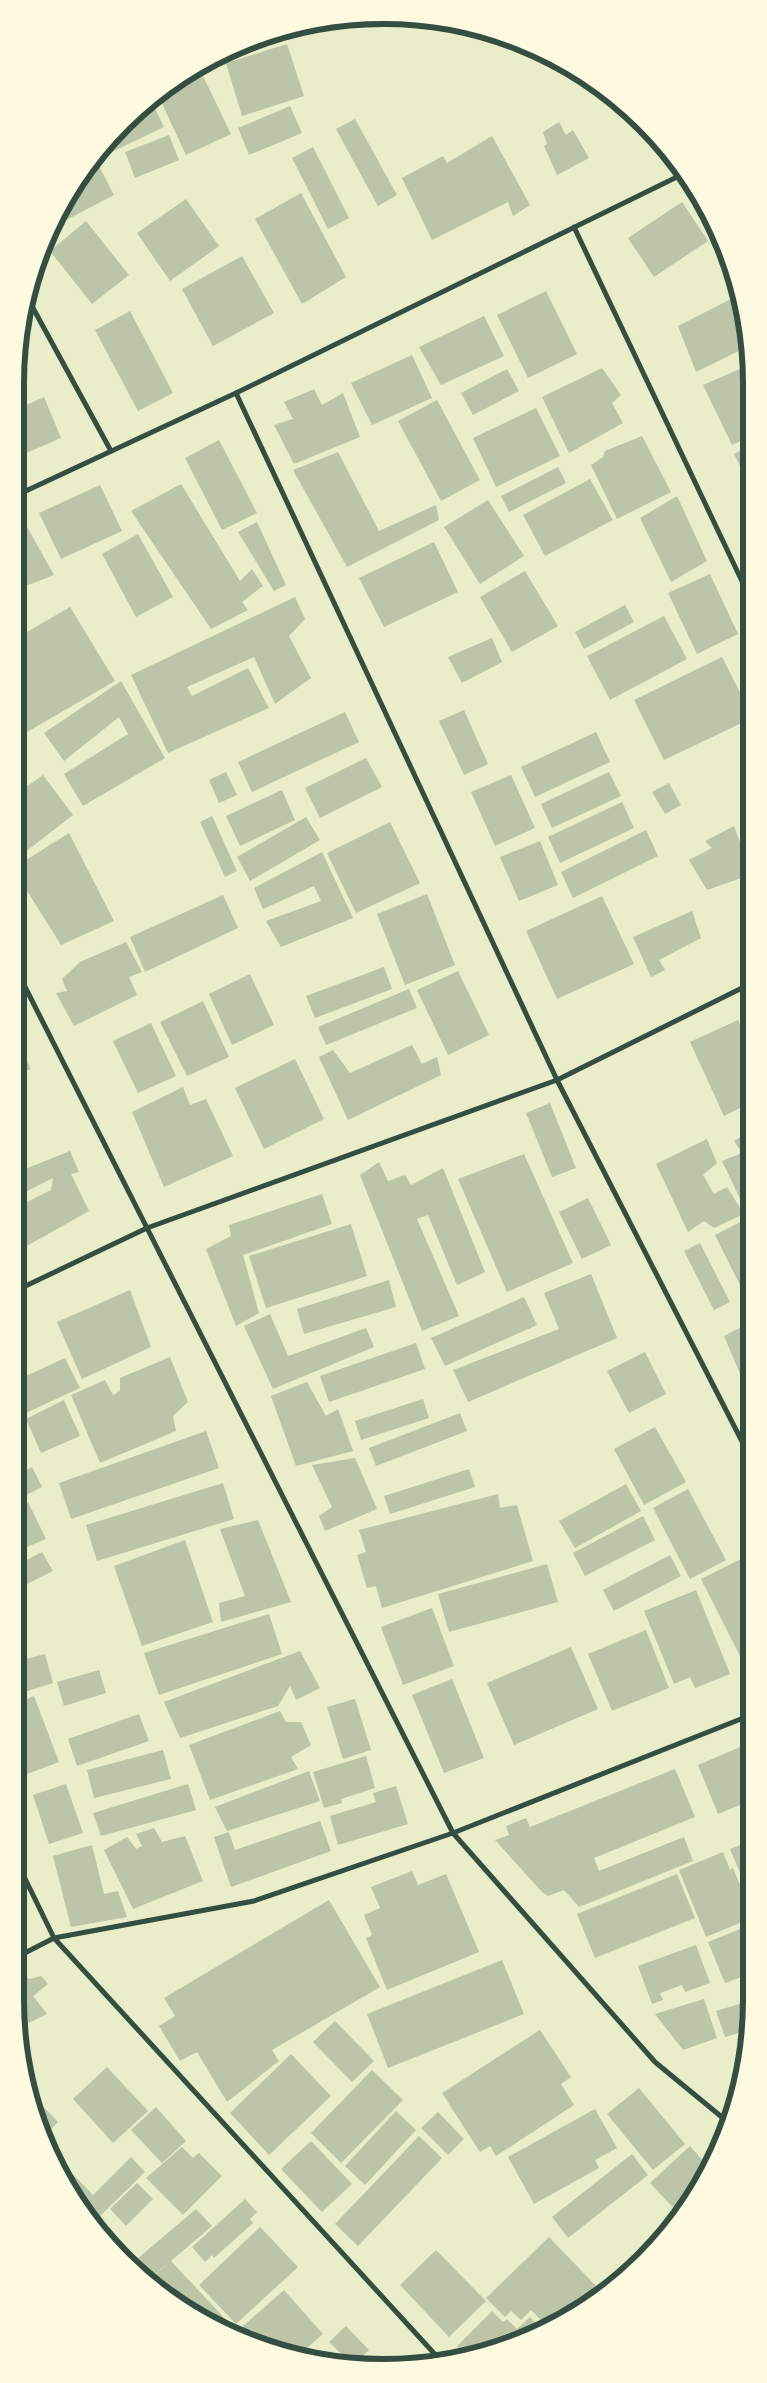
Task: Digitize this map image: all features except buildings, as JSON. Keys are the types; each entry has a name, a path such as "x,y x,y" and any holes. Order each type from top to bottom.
{"street":[{"path":"24,492 236,393 678,177"},
{"path":"574,227 743,583"},
{"path":"32,307 111,451"},
{"path":"236,393 557,1080 743,1443"},
{"path":"24,985 452,1833 655,2062 723,2118"},
{"path":"24,1287 147,1228 557,1080 743,987"},
{"path":"24,1953 54,1938 254,1901 452,1833 743,1720"},
{"path":"24,1876 54,1938 436,2355"}]}
